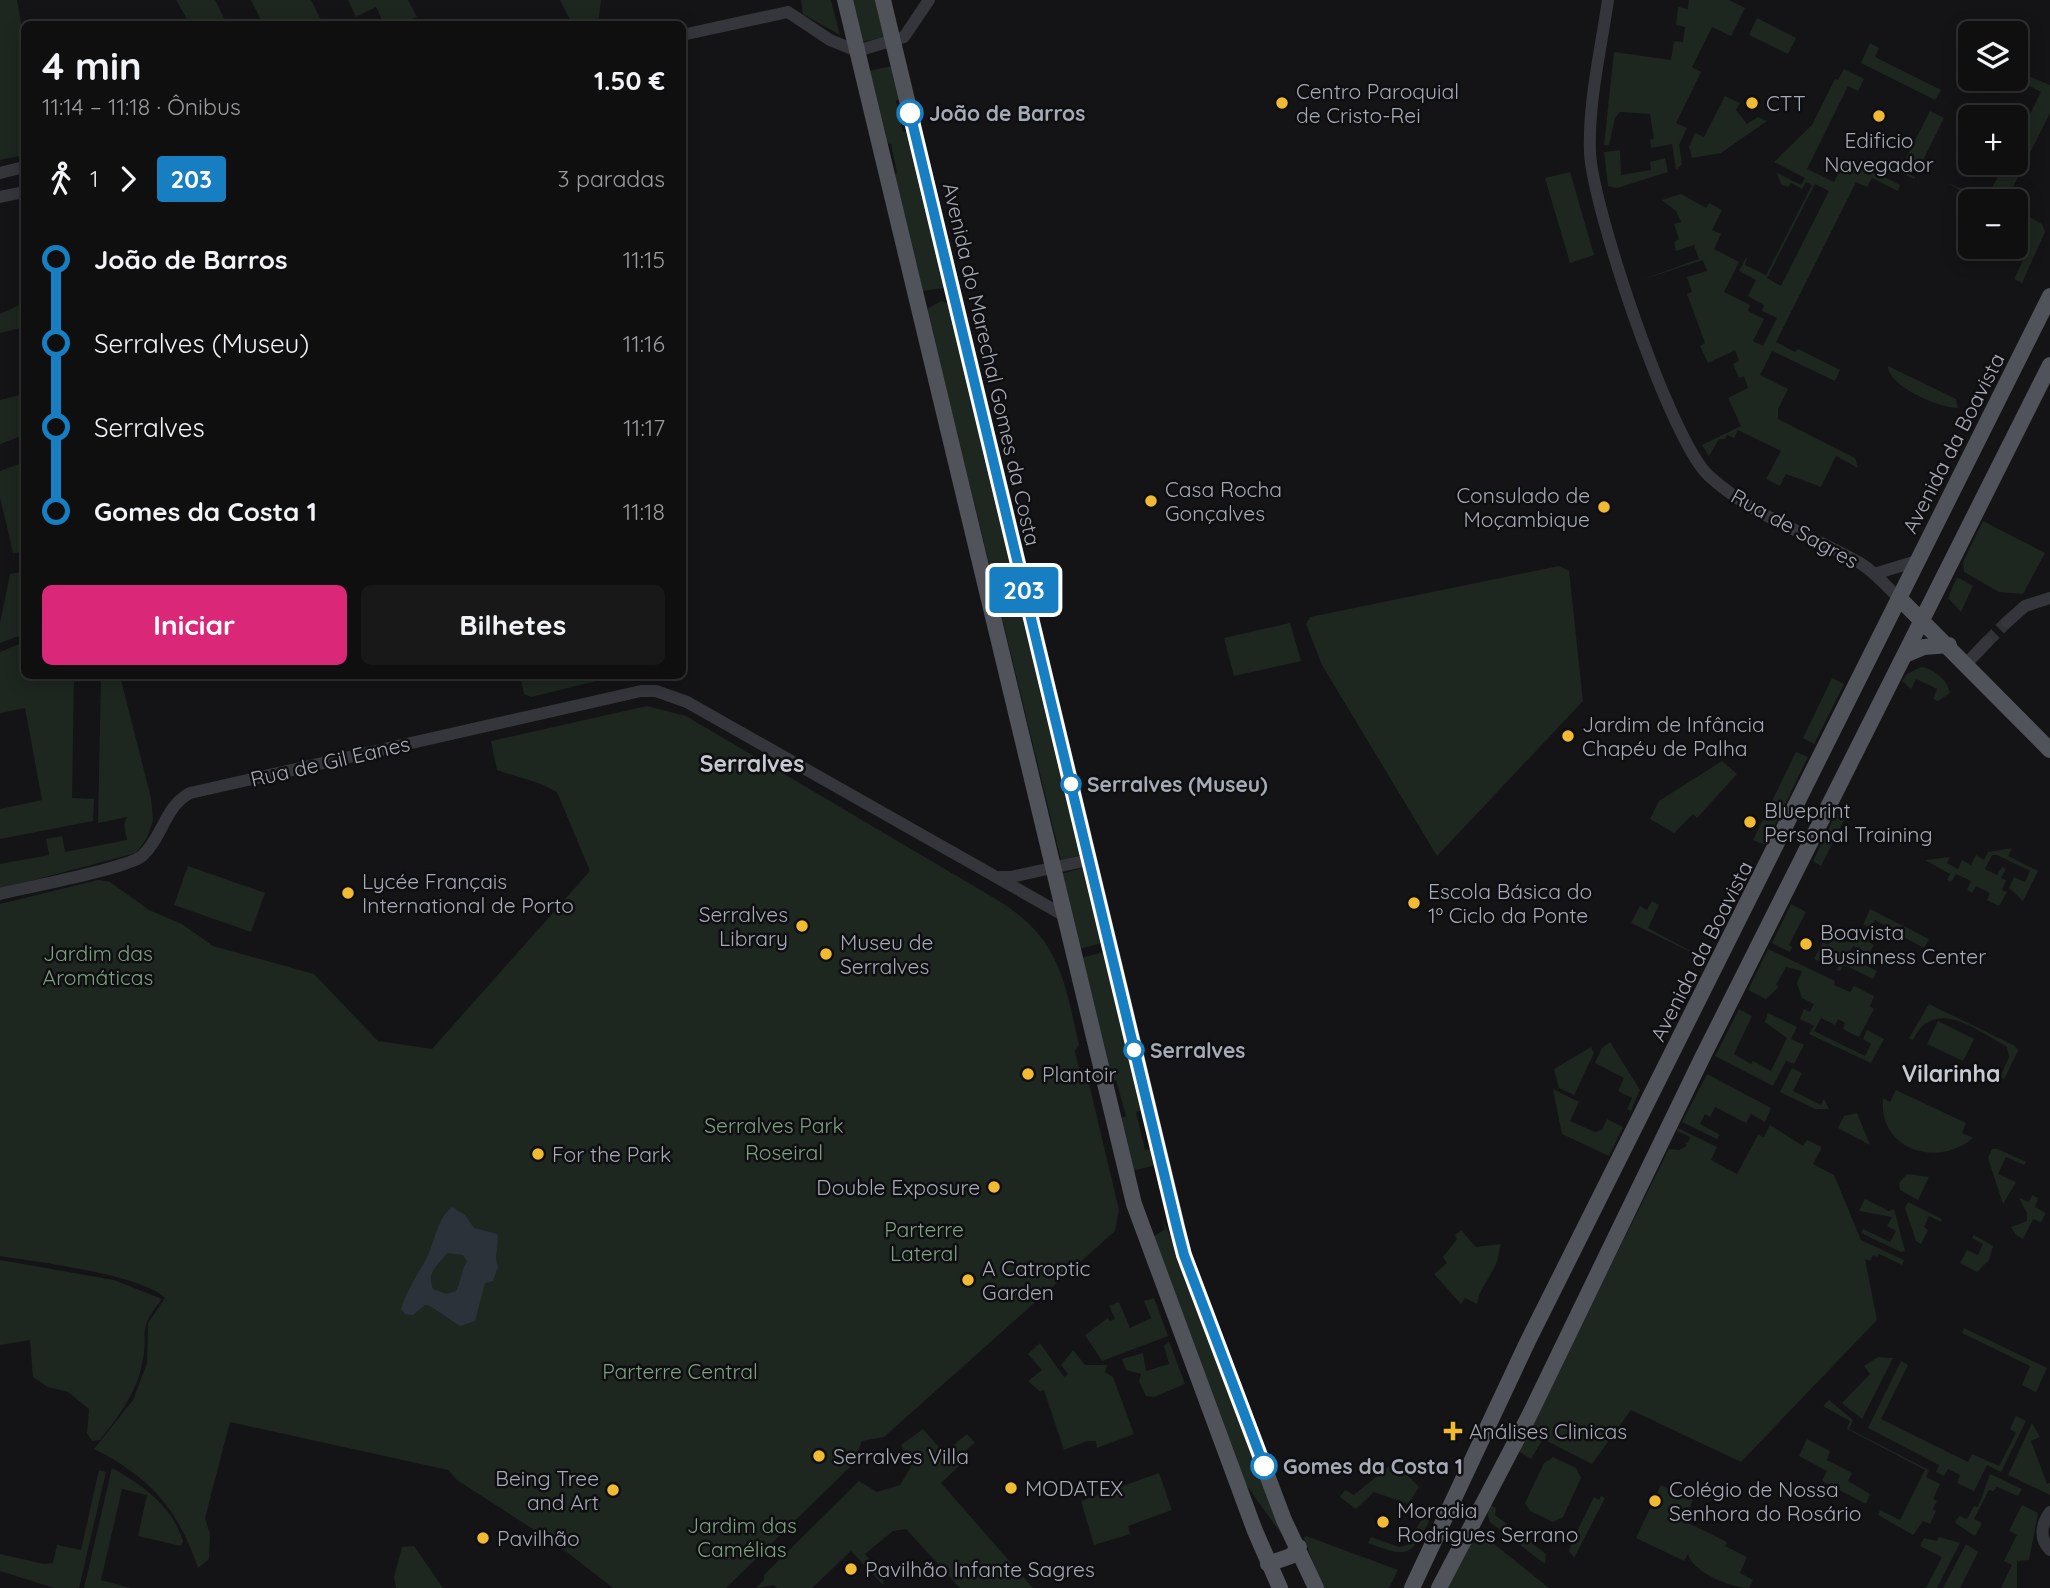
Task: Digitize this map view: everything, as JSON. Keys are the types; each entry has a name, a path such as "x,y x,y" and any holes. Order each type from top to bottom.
{"main road":[{"path":"845,0 1134,1204 1268,1563 1280,1588"},
{"name":"Avenida do Marechal Gomes da Costa","path":"883,0 1184,1255 1284,1520 1317,1588"},
{"name":"Avenida da Boavista","path":"1412,1588 1538,1323 2050,296"},
{"path":"1439,1588 1529,1416 1628,1208 2050,365"},
{"path":"1900,598 2050,750"},
{"path":"1905,655 1924,647 1949,645"},
{"path":"1268,1563 1291,1556 1298,1547"}],"street":[{"path":"686,34 790,6 830,40 857,51 904,37 929,0"},
{"name":"Rua de Sagres","path":"1608,0 1591,131 1592,178 1663,392 1689,446 1706,473 1759,513 1863,565 1900,598"},
{"path":"0,173 21,168"},
{"path":"0,197 21,193"},
{"path":"1874,574 1917,561"},
{"path":"2011,618 2025,606 2050,598"},
{"path":"1966,664 1987,642"},
{"name":"Rua de Gil Eanes","path":"0,894 136,861 154,844 174,803 190,793 641,691 666,693 1000,877 1065,916"},
{"path":"1000,877 1088,860"},
{"path":"2050,1512 2042,1530 2044,1544 2050,1550"}],"green space":[{"path":"0,0 17,0 21,22 21,156 0,160"},
{"path":"176,0 215,0 226,21 188,21"},
{"path":"251,0 311,0 321,20 319,21 262,21"},
{"path":"348,0 408,0 417,17 405,21 383,21 376,7 356,17"},
{"path":"560,0 601,0 598,21 570,21"},
{"path":"801,0 831,0 840,35 803,14"},
{"path":"851,0 876,0 885,37 861,42"},
{"path":"1689,0 1729,0 1745,8 1731,36 1712,27 1692,67 1701,72 1676,123 1687,128 1679,145 1682,164 1676,170 1672,144 1651,148 1650,140 1654,139 1650,114 1620,112 1615,118 1609,145 1604,145 1614,52 1671,60 1674,41 1683,42 1685,27 1676,25 1678,7 1688,9"},
{"path":"1757,18 1796,38 1788,54 1749,35"},
{"path":"1870,43 1879,48 1875,57 1941,90 1935,100 1861,63"},
{"path":"892,66 900,99 896,101 903,132 908,131 944,288 923,291 893,175 897,173 891,144 885,143 868,71"},
{"path":"1844,69 1864,79 1858,91 1848,86 1807,169 1834,182 1846,158 1879,175 1886,162 1915,177 1914,179 1887,166 1882,176 1900,185 1898,191 1872,178 1867,187 1856,182 1776,342 1795,352 1798,349 1840,370 1835,381 1772,351 1760,375 1788,389 1778,409 1778,419 1855,458 1858,468 1836,456 1821,487 1786,474 1780,486 1766,479 1781,451 1738,430 1734,438 1727,435 1725,439 1719,439 1709,456 1702,445 1741,426 1728,398 1748,388 1744,376 1739,378 1733,364 1739,361 1735,350 1708,363 1700,346 1705,343 1687,294 1692,292 1687,277 1707,271 1703,260 1638,281 1699,259 1694,245 1676,251 1674,242 1679,239 1674,224 1681,222 1676,211 1662,200 1681,194 1706,208 1709,203 1722,210 1712,230 1721,234 1714,249 1739,262 1724,292 1750,305 1748,311 1764,319 1753,341 1763,346 1777,318 1762,311 1764,305 1748,296 1756,280 1739,271 1747,256 1745,265 1766,275 1812,185 1806,182 1802,189 1791,183 1788,187 1781,184 1777,173 1801,185 1805,178 1774,162 1812,125 1835,79 1838,80","holes":["1815,184 1829,191 1781,286 1767,278"]},
{"path":"2028,76 2050,85 2050,113 2028,157 2028,118 2041,92 2028,85"},
{"path":"1725,96 1740,103 1736,110 1747,124 1758,117 1767,121 1721,153 1692,158 1689,147 1695,133 1704,137"},
{"path":"1930,111 1944,118 1920,166 1905,160"},
{"path":"1620,150 1621,175 1651,170 1650,162 1665,158 1668,172 1617,188 1608,186 1604,152"},
{"path":"1570,172 1594,255 1570,263 1545,178"},
{"path":"1999,175 2019,175 2012,189 1991,189"},
{"path":"2028,217 2042,224 2045,232 2022,283 2014,279 2024,259 2028,259"},
{"path":"941,301 949,304 1080,855 1061,860 927,309"},
{"path":"21,304 21,328 0,333 0,314"},
{"path":"1888,366 1956,399 1958,408 1928,400 1905,388 1890,374"},
{"path":"21,395 21,436 0,444 0,400"},
{"path":"21,463 21,552 13,553 0,497 0,471"},
{"path":"1983,521 2045,553 2023,594 1999,592 1964,572 1963,562"},
{"path":"1559,566 1569,571 1583,701 1437,856 1322,665 1306,624 1310,617"},
{"path":"21,572 21,635 0,643 0,623 10,574"},
{"path":"1957,577 1973,586 1961,612 1948,598"},
{"path":"1290,623 1301,661 1234,676 1224,638"},
{"path":"21,643 21,679 74,679 72,798 94,799 93,821 0,839 0,809 42,800 25,708 0,713 0,652"},
{"path":"1921,667 1940,676 1950,693 1938,701 1933,699 1937,689 1916,679 1911,689 1902,681 1907,674"},
{"path":"1832,678 1844,684 1814,744 1803,738"},
{"path":"101,679 121,679 151,798 153,821 147,838 136,853 0,889 0,864 49,855 46,839 62,836 65,852 127,840 124,824 127,817 98,823"},
{"path":"521,679 605,679 531,697 524,694"},
{"name":"Serralves Park","path":"647,706 686,716 999,901 1035,930 1056,962 1069,1000 1079,1045 1075,1051 1079,1068 1084,1069 1087,1075 1119,1210 1115,1231 884,1437 862,1441 853,1464 726,1588 613,1588 559,1546 457,1480 448,1470 230,1422 205,1518 210,1534 209,1559 198,1568 181,1528 159,1497 131,1471 94,1449 133,1400 147,1363 148,1323 165,1298 134,1282 112,1276 0,1256 0,904 98,880 110,882 149,910 182,924 213,946 314,974 378,1041 432,1049 590,871 557,792 497,770 491,741"},
{"path":"1796,752 1808,757 1765,845 1753,840"},
{"path":"1722,761 1737,774 1697,818 1693,814 1674,833 1650,819 1659,801"},
{"path":"1836,813 1845,818 1821,866 1813,861"},
{"path":"2012,848 2008,856 2038,871 2023,901 2009,888 2014,877 2025,882 2030,871 1992,855 1985,869 1997,875 2002,867 2006,869 2001,878 2006,880 2002,890 2007,892 1999,906 1987,900 1990,893 1976,886 1972,893 1967,890 1971,881 1956,874 1951,882 1947,880 1950,874 1925,860 1950,857 1947,863 1958,869 1962,860 1971,865 1976,855 1984,860 1988,852"},
{"path":"188,866 265,893 251,932 174,905"},
{"path":"1082,868 1102,943 1079,949 1061,874"},
{"path":"1652,901 1659,905 1648,928 1707,960 1631,923 1640,906 1647,910"},
{"path":"1791,904 1806,912 1789,945 1792,947 1790,952 1772,943"},
{"path":"1870,909 1929,939 1924,948 1896,933 1894,938 1888,935 1891,929 1875,920 1871,927 1863,925"},
{"path":"1832,936 1846,943 1850,936 1856,939 1858,936 1874,945 1869,954 1853,946 1848,957 1877,971 1873,979 1847,966 1837,970 1840,962 1827,955 1823,963 1814,959 1823,942 1828,945"},
{"path":"1768,949 1835,981 1834,985 1850,992 1854,986 1874,996 1870,1006 1874,1009 1859,1037 1843,1029 1845,1023 1838,1019 1835,1025 1821,1018 1814,1031 1865,1056 1871,1044 1863,1039 1867,1030 1884,1039 1871,1063 1809,1034 1814,1026 1800,1019 1804,1009 1810,1012 1814,1004 1802,998 1797,983 1802,971 1786,967 1776,985 1779,987 1766,999 1748,990"},
{"path":"1104,952 1142,1110 1136,1112 1145,1150 1152,1148 1156,1165 1132,1171 1119,1119 1126,1116 1116,1080 1110,1081 1081,958"},
{"path":"1929,1004 2015,1046 2018,1051 2004,1079 2000,1077 2009,1057 2007,1047 1970,1026 1944,1018 1932,1020 1922,1027 1913,1040 1909,1038"},
{"path":"1739,1009 1752,1016 1734,1054 1771,1071 1787,1038 1765,1022 1768,1013 1797,1027 1791,1039 1804,1045 1794,1064 1786,1061 1773,1086 1715,1056"},
{"path":"1938,1021 1974,1039 1963,1061 1927,1044"},
{"path":"1610,1042 1640,1090 1631,1111 1627,1109 1632,1098 1618,1091 1624,1078 1595,1063 1602,1048"},
{"path":"1591,1047 1594,1053 1574,1095 1559,1088 1554,1069"},
{"path":"1792,1068 1802,1073 1793,1091 1821,1105 1824,1099 1829,1109 1815,1109 1780,1092"},
{"path":"1707,1074 1771,1108 1765,1122 1751,1114 1746,1123 1715,1107 1710,1117 1705,1114 1700,1124 1720,1135 1717,1139 1682,1122"},
{"path":"1553,1089 1579,1102 1570,1121 1595,1132 1602,1130 1607,1119 1623,1127 1609,1156 1562,1134"},
{"path":"1896,1090 1966,1123 1962,1133 1973,1138 1959,1147 1928,1153 1900,1142 1890,1131 1884,1116 1883,1098 1890,1102"},
{"path":"1857,1113 1870,1145 1838,1128 1844,1116"},
{"path":"1770,1125 1803,1146 1807,1140 1822,1147 1813,1164 1834,1175 1861,1240 1904,1260 1902,1265 1879,1254 1877,1257 1873,1255 1870,1261 1865,1259 1877,1320 1741,1462 1631,1410 1592,1464 1543,1439 1531,1459 1518,1451 1669,1149 1679,1150 1687,1146 1685,1142 1688,1143 1690,1137 1677,1131 1678,1128 1717,1147 1711,1160 1737,1174 1758,1135 1764,1137"},
{"path":"1992,1149 1998,1149 2026,1162 2024,1165 2006,1157 1998,1174 2016,1182 2003,1204 1988,1158"},
{"path":"1907,1174 1929,1177 1918,1200 1900,1190 1899,1183"},
{"path":"2032,1195 2038,1198 2035,1207 2046,1213 2041,1222 2033,1219 2023,1239 2016,1235 2011,1227 2027,1221 2027,1213 2019,1198 2029,1202"},
{"path":"1865,1199 1889,1211 1894,1209 1905,1251 1901,1252 1861,1233 1863,1229 1890,1242 1896,1231 1887,1226 1892,1217 1859,1211"},
{"path":"1908,1202 1942,1219 1941,1222 1929,1216 1924,1227 1928,1230 1921,1244 1916,1241 1905,1208"},
{"path":"1162,1219 1177,1251 1282,1535 1244,1482 1153,1237 1165,1229"},
{"path":"1461,1230 1476,1247 1501,1244 1496,1264 1477,1304 1465,1298 1461,1304 1434,1274 1447,1263 1443,1257 1457,1239 1455,1235"},
{"path":"1974,1235 1993,1246 1989,1260 1977,1272 1960,1263 1967,1250 1978,1255 1983,1244 1972,1238"},
{"path":"0,1260 114,1280 162,1299 146,1325 144,1353 131,1395 100,1440 92,1441 87,1433 89,1409 68,1392 48,1387 33,1377 30,1340 0,1345"},
{"path":"1154,1298 1168,1336 1102,1361 1085,1335 1108,1318 1110,1321 1115,1319 1109,1306 1119,1302 1130,1328 1151,1318 1144,1301"},
{"path":"1964,1328 2047,1368 2036,1392 2022,1385 2030,1366 1962,1333"},
{"path":"1169,1341 1185,1384 1154,1397 1146,1396 1139,1381 1141,1374 1126,1370 1122,1359 1143,1353 1146,1371 1169,1364 1164,1346"},
{"path":"1040,1343 1064,1377 1068,1374 1061,1365 1073,1350 1085,1365 1107,1365 1105,1372 1113,1377 1134,1434 1097,1448 1096,1441 1087,1441 1064,1450 1044,1390 1039,1391 1028,1381 1042,1370 1028,1354"},
{"path":"1878,1357 1893,1358 1862,1419 1842,1403 1870,1374 1864,1366"},
{"path":"1901,1361 1908,1365 1881,1419 1968,1462 1972,1454 1999,1466 2016,1433 2010,1429 2016,1416 2026,1421 2001,1472 1987,1465 1974,1491 1957,1483 1960,1475 1948,1469 1944,1476 1936,1472 1939,1465 1868,1428"},
{"path":"1829,1400 1853,1420 1849,1429 1929,1470 1926,1477 1940,1484 1933,1499 1937,1501 1933,1509 1936,1511 1930,1524 1923,1521 1913,1535 1878,1515 1880,1510 1900,1520 1925,1470 1847,1429 1850,1421 1823,1406"},
{"path":"2032,1423 2040,1437 2031,1441 2047,1484 2050,1483 2050,1495 2008,1475"},
{"path":"923,1429 944,1453 967,1434 975,1443 957,1457 962,1463 941,1483 1033,1588 960,1588 906,1529 893,1531 865,1554 884,1576 883,1585 851,1551 812,1588 777,1588 774,1585 756,1588 764,1580 764,1575 859,1481 877,1492 900,1485 911,1467 901,1445"},
{"path":"1807,1439 1830,1451 1827,1460 1852,1473 1848,1481 1870,1494 1866,1504 1822,1481 1827,1471 1799,1456"},
{"path":"1553,1457 1576,1468 1581,1478 1563,1517 1553,1522 1530,1511 1525,1503 1544,1463"},
{"path":"1394,1462 1419,1487 1408,1504 1374,1492 1356,1509 1340,1497 1345,1490 1354,1495"},
{"path":"112,1468 135,1482 164,1507 172,1517 183,1541 181,1546 138,1536 147,1495 122,1489 101,1580 131,1588 84,1588"},
{"path":"99,1470 106,1472 79,1588 54,1588 0,1571 0,1554 44,1564 53,1563 57,1545 81,1550"},
{"path":"1159,1473 1172,1510 1128,1526 1130,1534 1094,1545 1081,1501"},
{"path":"1990,1474 2022,1489 2018,1496 1997,1487 1993,1491 1989,1490 1974,1519 1982,1523 1975,1536 1955,1523 1959,1516 1967,1519 1974,1506 1978,1507"},
{"path":"1661,1485 1693,1500 1684,1521 1727,1542 1725,1546 1747,1557 1740,1573 1753,1580 1749,1588 1732,1585 1704,1573 1691,1561 1688,1554 1684,1561 1636,1538"},
{"path":"1601,1496 1605,1498 1574,1558 1569,1551 1571,1544 1594,1497 1599,1500"},
{"path":"1490,1505 1496,1508 1495,1515 1546,1554 1545,1564 1490,1522 1487,1512"},
{"path":"2022,1505 2038,1513 2029,1560 2017,1561 2017,1588 2001,1588 2012,1565 2004,1561 2017,1535 2009,1531"},
{"path":"1423,1516 1430,1519 1418,1541 1407,1551 1392,1551 1368,1543 1371,1537 1399,1547 1408,1545"},
{"path":"1480,1535 1549,1588 1448,1588 1472,1541"},
{"path":"1306,1536 1398,1570 1389,1588 1322,1588 1304,1538"},
{"path":"1939,1537 1960,1543 1937,1588 1926,1588 1942,1557 1920,1546 1924,1538 1937,1541"},
{"path":"1966,1544 1978,1552 1960,1588 1943,1588"},
{"path":"414,1546 443,1588 396,1588 394,1577 402,1547"}],"shaded area":[{"path":"452,1207 465,1215 474,1228 497,1234 498,1238 498,1267 493,1281 485,1283 475,1321 460,1326 430,1306 425,1305 413,1315 405,1314 401,1309 447,1212","holes":["447,1253 463,1255 467,1261 456,1291 446,1294 433,1289 432,1273"]}],"tunnel":[{"path":"1987,642 2007,622"}],"bus line":[{"name":"203","path":"910,113 1184,1255 1264,1466"}],"place":[{"name":"Centro Paroquial de Cristo-Rei","path":"1282,103"},
{"name":"CTT","path":"1752,103"},
{"name":"João de Barros","path":"910,113"},
{"name":"Edificio Navegador","path":"1879,116"},
{"name":"Casa Rocha Gonçalves","path":"1151,501"},
{"name":"Consulado de Moçambique","path":"1604,507"},
{"name":"Jardim de Infância Chapéu de Palha","path":"1568,736"},
{"name":"Serralves (Museu)","path":"1071,784"},
{"name":"Blueprint Personal Training","path":"1750,822"},
{"name":"Lycée Français International de Porto","path":"348,893"},
{"name":"Escola Básica do 1º Ciclo da Ponte","path":"1414,903"},
{"name":"Serralves Library","path":"802,926"},
{"name":"Boavista Businness Center","path":"1806,944"},
{"name":"Museu de Serralves","path":"826,954"},
{"name":"Serralves","path":"1134,1050"},
{"name":"Plantoir","path":"1028,1074"},
{"name":"For the Park","path":"538,1154"},
{"name":"Double Exposure","path":"994,1187"},
{"name":"A Catroptic Garden","path":"968,1280"},
{"name":"Análises Clinicas","path":"1453,1431"},
{"name":"Serralves Villa","path":"819,1456"},
{"name":"Gomes da Costa 1","path":"1264,1466"},
{"name":"MODATEX","path":"1011,1488"},
{"name":"Being Tree and Art","path":"613,1490"},
{"name":"Colégio de Nossa Senhora do Rosário","path":"1655,1501"},
{"name":"Moradia Rodrigues Serrano","path":"1383,1522"},
{"name":"Pavilhão","path":"483,1538"},
{"name":"Pavilhão Infante Sagres","path":"851,1569"}],"district":[{"name":"Serralves","path":"752,763"},
{"name":"Vilarinha","path":"1951,1073"}],"park label":[{"name":"Jardim das Aromáticas","path":"98,965"},
{"name":"Roseiral","path":"784,1152"},
{"name":"Parterre Lateral","path":"924,1241"},
{"name":"Parterre Central","path":"680,1371"},
{"name":"Jardim das Camélias","path":"742,1537"}]}
